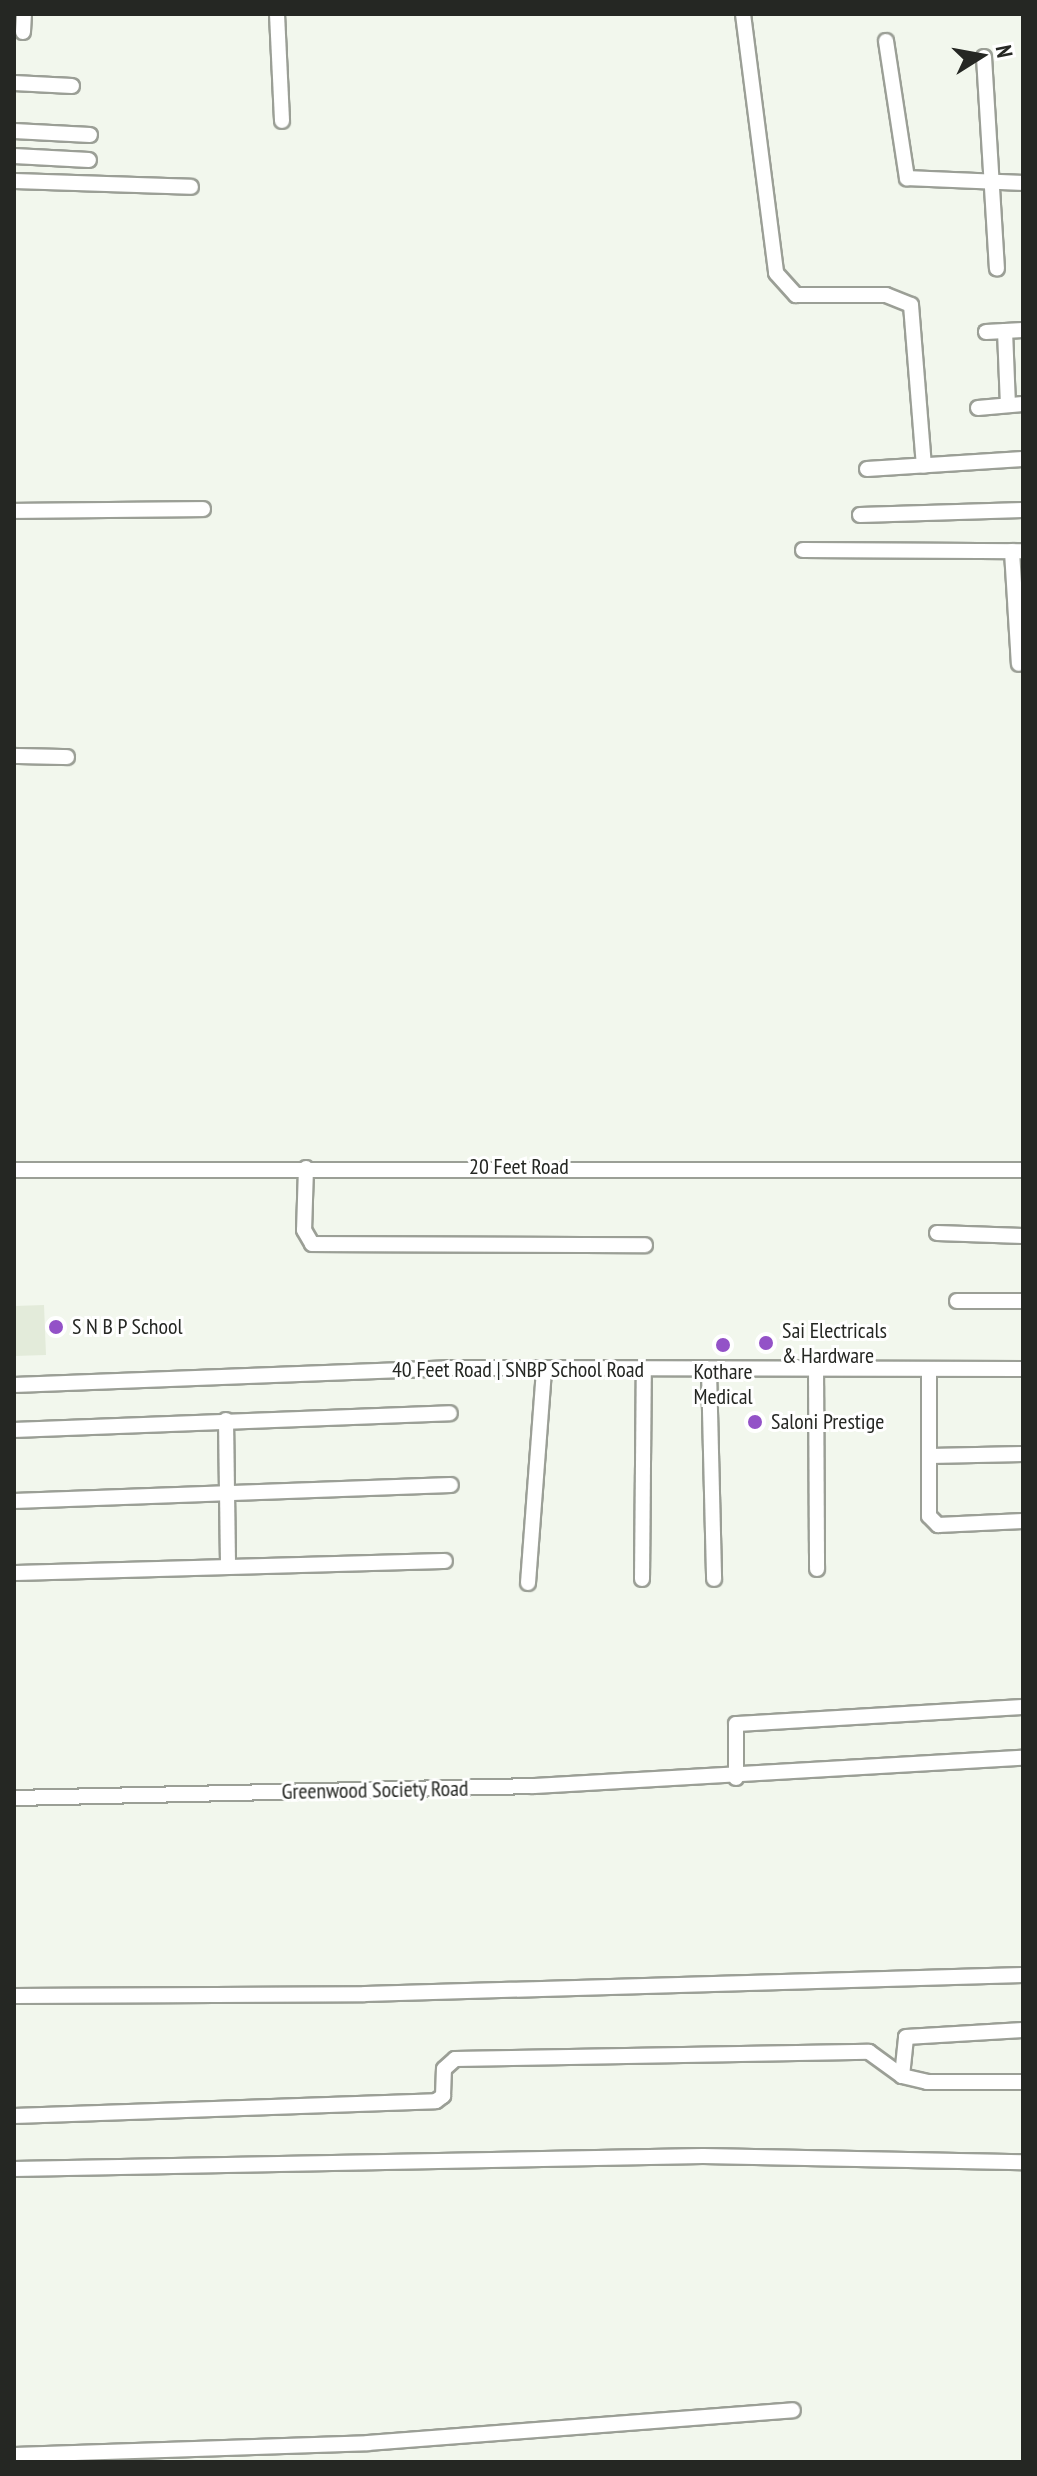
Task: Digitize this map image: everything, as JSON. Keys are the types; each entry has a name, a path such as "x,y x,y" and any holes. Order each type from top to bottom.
{"street":[{"path":"23,32 24,14"},
{"path":"277,14 282,121"},
{"path":"743,14 776,273 796,295 886,295 911,305 924,465"},
{"path":"886,41 907,178 1023,183"},
{"path":"984,57 986,142 996,184 997,269"},
{"path":"14,83 72,86"},
{"path":"14,131 90,135"},
{"path":"14,156 89,160"},
{"path":"14,181 191,187"},
{"path":"986,332 1023,330"},
{"path":"978,408 1016,404 1005,331"},
{"path":"867,469 1023,459"},
{"path":"14,511 203,509"},
{"path":"860,515 1023,510"},
{"path":"803,550 1018,551 1019,664"},
{"path":"14,756 67,757"},
{"path":"306,1168 304,1230 312,1244 645,1245"},
{"name":"20 Feet Road","path":"14,1170 1023,1170"},
{"path":"937,1233 1023,1236"},
{"path":"957,1301 1023,1301"},
{"path":"816,1367 817,1569"},
{"name":"40 Feet Road | SNBP School Road","path":"14,1385 449,1368 544,1371 816,1367 1023,1369"},
{"path":"642,1579 644,1369"},
{"path":"929,1369 929,1516 938,1525 1023,1521"},
{"path":"709,1370 714,1579"},
{"path":"528,1583 544,1371"},
{"path":"14,1430 450,1413"},
{"path":"226,1420 228,1566"},
{"path":"930,1456 1023,1454"},
{"path":"14,1501 451,1485"},
{"path":"14,1573 445,1561"},
{"path":"736,1778 736,1724 1023,1707"},
{"name":"Greenwood Society Road","path":"14,1798 736,1778 1023,1758"},
{"path":"14,1996 365,1994 1023,1975"},
{"path":"902,2076 906,2037 1023,2030"},
{"path":"14,2116 436,2101 443,2096 444,2069 455,2059 869,2052 902,2076 1023,2082"},
{"path":"14,2169 717,2156 1023,2162"},
{"path":"14,2455 368,2443 793,2410"}],"shaded area":[{"path":"44,1305 46,1355 14,1356 14,1306"}],"place":[{"name":"S N B P School","path":"56,1327"},
{"name":"Sai Electricals & Hardware","path":"766,1343"},
{"name":"Kothare Medical","path":"723,1345"},
{"name":"Saloni Prestige","path":"755,1422"}]}
